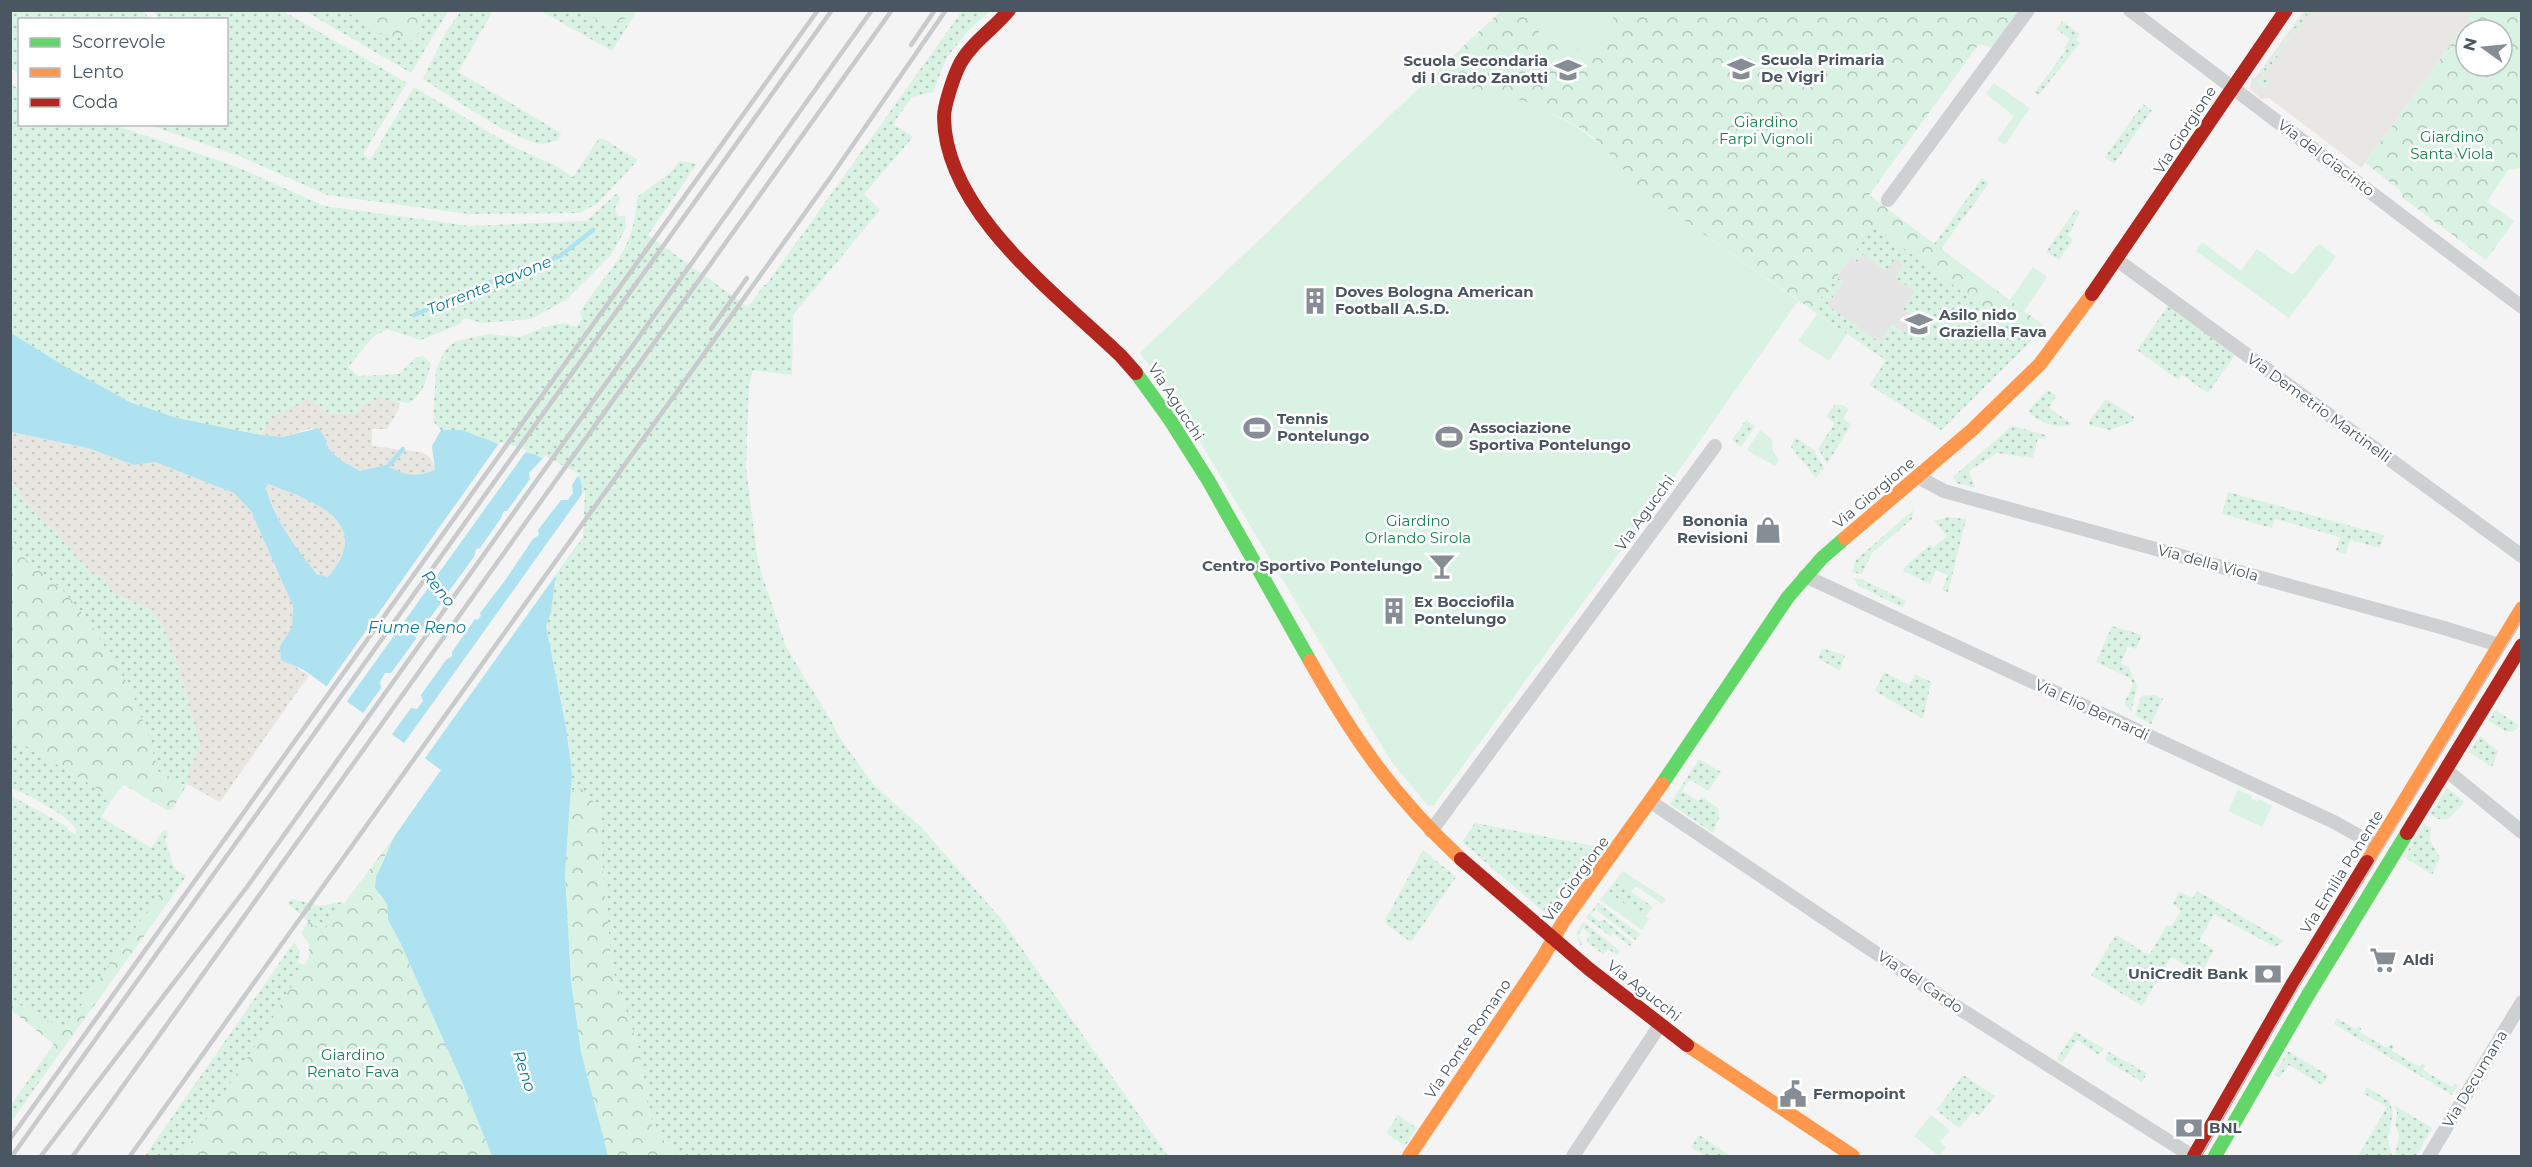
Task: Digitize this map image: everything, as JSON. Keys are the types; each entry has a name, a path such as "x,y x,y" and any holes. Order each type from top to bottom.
{"street":[{"path":"1887,200 2028,10"},
{"name":"Via del Giacinto","path":"2130,10 2522,308"},
{"name":"Via Giorgione","path":"1553,939 1651,802 1763,632 1805,576 1848,535 2002,404 2040,364 2117,260 2286,10"},
{"name":"Via Agucchi","path":"1009,11 966,55 952,85 945,124 946,141 954,171 978,209 1022,262 1117,350 1138,374 1166,414 1220,503 1351,730 1380,774 1431,831 1553,939 1660,1025 1853,1156"},
{"name":"Via Demetrio Martinelli","path":"2117,260 2522,556"},
{"name":"Via Agucchi","path":"1431,831 1714,446"},
{"name":"Via della Viola","path":"1918,477 1944,491 2499,645"},
{"name":"Via Elio Bernardi","path":"1805,576 2334,822 2377,846"},
{"name":"Via Emilia Ponente","path":"2193,1156 2287,994 2522,608"},
{"path":"2216,1156 2302,1004 2522,645"},
{"path":"2446,771 2522,832"},
{"name":"Via del Cardo","path":"1651,802 1958,1008 2193,1156"},
{"name":"Via Ponte Romano","path":"1409,1156 1553,939"},
{"name":"Via Decumana","path":"2429,1156 2522,1002"},
{"path":"1573,1156 1660,1025"}],"shaded area":[{"path":"2304,11 2475,11 2470,18 2454,18 2454,40 2361,168 2269,98 2261,99 2250,89 2252,77 2255,78"},
{"name":"Asilo nido Graziella Fava","path":"1874,226 2030,342 1941,430 1870,385 1886,360 1812,310"}],"green space":[{"path":"1545,10 1598,11 1614,15 1603,56 1537,38"},
{"path":"10,11 144,11 148,18 18,18 18,74 11,68"},
{"path":"154,11 283,11 407,83 363,154 370,160 414,87 512,146 556,166 573,177 597,141 602,138 638,160 598,203 580,213 469,214 327,195 237,155 152,126 228,126 228,18 158,18"},
{"path":"305,11 448,11 411,73"},
{"path":"346,11 423,11 416,41 375,32"},
{"path":"461,11 493,11 458,72 561,133 558,140 541,144 522,138 478,114 423,79 446,32"},
{"path":"541,11 583,11 607,27 637,11 612,51"},
{"path":"583,11 636,11 622,21 607,27"},
{"path":"962,11 990,11 968,31 947,57 933,92 912,97 893,124 913,137 864,194 880,210 793,315 792,375 753,370 749,386 746,468 758,562 786,647 839,737 874,785 922,828 1001,919 1168,1156 677,1156 653,1128 638,1046 612,968 602,861 602,813 579,788 571,792 566,729 546,625 551,612 556,575 580,542 582,487 580,478 534,454 514,450 462,430 441,430 433,421 436,369 445,350 456,341 489,334 520,337 563,323 577,327 582,318 580,312 625,247 635,217 637,197 670,173 680,161 697,164 648,235 748,307"},
{"name":"Giardino Farpi Vignoli","path":"1501,11 2020,11 1992,48 1979,44 1869,195 2043,325 2030,342 1874,226 1812,310 1643,192 1601,144 1580,128 1531,106 1462,87 1453,87 1437,71"},
{"path":"2306,11 2310,11 2263,76 2271,82 2266,88 2256,81"},
{"name":"Giardino Santa Viola","path":"2475,11 2522,11 2521,168 2508,170 2487,202 2514,221 2486,260 2403,198 2400,190 2365,163 2454,40 2454,78 2514,78 2514,18 2470,18"},
{"path":"2062,21 2080,34 2076,40 2080,43 2039,95 2035,92 2066,50 2064,48 2070,39 2056,29"},
{"name":"Associazione Sportiva Pontelungo","path":"1437,71 1453,87 1480,90 1525,101 1572,124 1602,145 1643,192 1798,301 1649,513 1434,805 1428,806 1391,761 1175,400 1140,353"},
{"path":"1994,83 2030,108 2005,145 1997,140 2014,116 1986,94"},
{"path":"11,84 18,88 18,126 117,126 235,166 324,206 470,226 586,221 617,193 620,199 615,208 617,216 625,216 626,228 611,255 566,300 531,319 482,323 465,318 462,323 421,340 387,329 372,338 348,367 358,376 399,374 416,358 423,356 431,364 421,390 409,403 392,401 365,404 357,413 330,414 320,406 263,429 261,435 186,420 131,402 89,382 11,333"},
{"path":"2143,104 2152,110 2114,164 2105,157"},
{"path":"1982,178 1989,183 1941,249 2043,325 2040,330 1892,213 1934,244"},
{"path":"2076,209 2080,212 2068,235 2073,240 2059,260 2046,252"},
{"name":"Asilo nido Graziella Fava","path":"1874,226 2030,342 1941,430 1870,385 1886,360 1812,310 1836,277 1844,282 1827,305 1879,342 1892,324 1906,333 1916,319 1903,309 1915,291 1895,278 1903,265 1895,259 1886,271 1863,254 1857,262 1850,257"},
{"path":"2202,242 2241,271 2257,249 2291,274 2295,273 2320,244 2336,257 2289,318 2196,251"},
{"path":"2033,267 2047,277 2024,311 2010,300"},
{"path":"2168,306 2235,355 2208,393 2182,375 2178,380 2137,350"},
{"path":"1817,314 1847,334 1829,361 1798,341"},
{"path":"2047,391 2056,396 2049,408 2072,424 2056,426 2045,423 2030,414 2029,410"},
{"path":"2106,399 2134,417 2134,421 2110,430 2089,425 2089,421"},
{"path":"1834,405 1842,405 1849,409 1843,418 1851,425 1827,464 1818,448 1834,425 1826,417"},
{"path":"1746,420 1755,426 1741,447 1732,440"},
{"path":"2012,426 2046,435 2045,440 2038,438 2033,458 1997,453 1969,471 1975,488 1956,483 1954,476"},
{"path":"1760,430 1772,439 1773,451 1779,460 1775,466 1747,450"},
{"path":"1795,437 1814,450 1824,468 1816,478 1791,447"},
{"path":"10,480 24,500 43,522 60,536 88,571 100,576 116,595 146,607 161,623 177,663 200,745 187,776 187,784 178,785 172,810 167,810 11,719"},
{"path":"2228,492 2384,535 2380,548 2350,540 2346,554 2336,551 2340,537 2275,519 2272,528 2222,514"},
{"path":"1913,510 1912,519 1872,553 1862,574 1852,572 1856,560"},
{"path":"1947,517 1966,519 1948,592 1942,590 1948,575 1936,570 1930,584 1903,571 1905,566 1930,545 1933,548 1947,536 1934,521"},
{"path":"11,538 26,560 62,589 89,622 130,687 150,740 158,771 172,778 178,785 187,784 172,810 167,810 124,784 113,798 11,737"},
{"path":"1853,578 1861,579 1906,601 1903,608 1859,586"},
{"path":"2112,626 2142,635 2136,649 2128,646 2121,663 2129,667 2137,687 2131,712 2124,704 2133,684 2130,678 2096,662"},
{"path":"1822,648 1845,655 1840,671 1818,658"},
{"path":"1884,672 1909,685 1915,674 1931,682 1923,719 1875,691"},
{"path":"2155,695 2163,699 2151,724 2135,716 2141,696"},
{"path":"2495,710 2519,725 2514,731 2507,732 2488,721"},
{"path":"2480,736 2498,751 2492,767 2469,752"},
{"path":"11,737 113,798 101,817 151,848 164,829 169,833 165,839 174,868 186,876 170,900 160,894 66,1027 52,1023 11,1000 10,795 66,826 69,831 75,834 77,831 57,813 37,800 11,788"},
{"path":"1699,759 1721,772 1708,791 1690,779 1682,791 1698,801 1702,797 1718,808 1719,818 1713,833 1670,804"},
{"path":"579,788 586,792 602,813 602,861 612,968 638,1046 653,1128 677,1156 608,1156 604,1148 581,1052 571,981 565,874 571,792"},
{"path":"2447,788 2465,802 2448,819 2438,819 2430,814"},
{"path":"2238,790 2252,796 2252,799 2257,801 2259,799 2272,806 2262,827 2228,811"},
{"path":"1475,823 1599,847 1551,911 1544,912 1462,842"},
{"path":"2424,823 2431,829 2430,840 2440,858 2432,875 2404,857"},
{"name":"Giardino Renato Fava","path":"394,837 380,866 379,896 387,904 388,920 463,1084 492,1156 182,1156 265,1031 309,957 309,944 301,933 309,921 322,933"},
{"path":"1423,850 1456,877 1411,942 1388,926 1385,920"},
{"path":"1623,871 1666,899 1662,904 1636,886 1631,892 1615,881"},
{"path":"1615,881 1653,907 1645,916 1650,920 1648,921 1607,891"},
{"path":"1607,891 1648,921 1642,930 1600,900"},
{"path":"2197,891 2284,941 2275,947 2214,914 2199,941 2214,950 2201,974 2171,957 2142,1006 2091,975 2116,935 2149,955 2167,925 2171,927 2181,910 2172,904 2179,892 2193,898"},
{"path":"160,893 166,894 170,900 52,1064 46,1062 46,1055 54,1044 12,1011 11,1000 52,1023 66,1027"},
{"path":"293,899 320,906 341,902 346,904 350,929 337,966 312,1012 302,1077 296,1093 289,1095 284,1103 284,1110 243,1156 145,1156 294,942 300,952 298,963 307,966 316,980 319,980 335,960 332,942 289,905 288,902"},
{"path":"1598,903 1640,934 1635,940 1596,910 1591,915 1600,922 1603,919 1633,943 1630,946 1613,933 1610,936 1586,918"},
{"path":"1583,922 1620,951 1617,955 1608,949 1603,954 1586,941 1591,935 1583,928 1578,936 1583,944 1580,945 1576,933"},
{"path":"2337,1018 2355,1029 2358,1026 2361,1028 2360,1032 2387,1048 2391,1044 2394,1046 2392,1051 2420,1067 2423,1064 2426,1065 2423,1070 2452,1087 2455,1083 2458,1085 2452,1095 2334,1024"},
{"path":"2075,1031 2104,1049 2099,1055 2077,1040 2062,1063 2057,1059"},
{"path":"2288,1051 2328,1075 2322,1085 2289,1065 2280,1077 2274,1075"},
{"path":"2109,1052 2147,1073 2142,1082 2105,1060"},
{"path":"46,1055 47,1062 52,1064 11,1122 11,1105"},
{"path":"1963,1075 1995,1096 1979,1116 1973,1112 1959,1128 1936,1110"},
{"path":"2367,1087 2389,1101 2393,1112 2388,1139 2392,1156 2358,1156 2387,1107 2363,1093"},
{"path":"2394,1105 2432,1128 2416,1156 2395,1156 2399,1136 2395,1123 2397,1113"},
{"path":"1398,1115 1417,1128 1405,1146 1386,1133"},
{"path":"1931,1115 1950,1130 1940,1142 1946,1147 1939,1156 1914,1136"},
{"path":"1699,1135 1731,1156 1705,1156 1691,1147"}],"sand":[{"path":"380,397 400,403 387,429 372,429 372,446 421,452 431,459 435,470 410,474 385,465 360,471 340,460 326,446 327,440 312,428 283,437 261,435 271,418 308,398 330,414 357,413 365,404"},
{"path":"10,432 88,448 134,465 155,462 234,493 251,511 293,606 292,627 280,646 298,669 309,675 220,802 187,784 187,776 200,745 177,663 161,623 146,607 116,595 100,576 89,572 60,536 43,522 24,500 11,480"},
{"path":"268,484 319,506 342,527 345,541 341,558 328,577 319,574 309,565 290,540 269,497 266,487"}],"water":[{"name":"Fiume Reno","path":"11,333 64,366 130,402 177,418 261,435 283,437 318,428 327,441 326,446 340,460 360,471 390,464 389,467 412,474 435,470 432,446 441,430 462,430 514,450 534,454 580,478 582,487 580,542 556,575 551,612 546,626 566,727 572,774 565,874 571,981 581,1052 608,1156 492,1156 463,1084 388,920 387,904 375,888 376,877 394,837 441,770 304,670 281,660 280,646 292,627 293,606 251,511 234,493 155,462 134,465 88,448 11,432","holes":["268,484 319,506 342,527 345,541 341,558 328,577 317,574 294,544 270,500 266,488"]}],"pier":[{"path":"500,442 527,450 345,704 324,690"},
{"path":"545,456 579,474 572,485 573,493 568,500 561,500 538,530 539,535 533,539 480,613 481,616 475,619 452,652 452,656 446,660 421,695 423,701 417,709 411,708 390,737 361,716 381,688 380,682 385,673 391,673 416,639 415,635 422,629 444,599 446,592 474,557 476,549 480,548 504,511 507,511 530,479 529,473"},
{"path":"585,490 583,537 423,761 402,746"}],"waterway":[{"name":"Torrente Ravone","path":"414,315 500,278 560,256 593,230"},
{"path":"390,464 403,449"}],"tram line":[{"path":"2201,1156 2297,989 2522,620"}],"railway":[{"path":"10,1139 818,10"},
{"path":"12,1156 832,10"},
{"path":"41,1156 247,887 872,10"},
{"path":"73,1156 892,10"},
{"path":"911,45 935,10"},
{"path":"130,1156 830,178 946,10"},
{"path":"711,329 747,278"}],"traffic: fast":[{"path":"1136,373 1170,420 1208,480 1310,661"},
{"path":"1662,784 1788,597 1822,558 1845,538"},
{"path":"2215,1156 2308,995 2407,833"}],"traffic: slow":[{"path":"1845,538 1972,430 2040,364 2092,294"},
{"path":"2367,862 2522,608"},
{"path":"1310,661 1377,766 1416,813 1461,859"},
{"path":"1409,1156 1543,957 1563,922 1662,784"},
{"path":"1687,1045 1853,1156"}],"traffic: jam":[{"path":"1009,10 968,52 956,73 944,112 949,152 963,186 984,219 1009,250 1136,373"},
{"path":"2092,294 2286,10"},
{"path":"2407,833 2522,645"},
{"path":"1461,859 1589,969 1687,1045"},
{"path":"2194,1156 2292,985 2367,862"}],"place":[{"name":"Scuola Primaria De Vigri","path":"1741,69"},
{"name":"Scuola Secondaria di I Grado Zanotti","path":"1568,70"},
{"name":"Doves Bologna American Football A.S.D.","path":"1315,301"},
{"name":"Asilo nido Graziella Fava","path":"1919,324"},
{"name":"Tennis Pontelungo","path":"1257,428"},
{"name":"Associazione Sportiva Pontelungo","path":"1449,437"},
{"name":"Bononia Revisioni","path":"1768,530"},
{"name":"Centro Sportivo Pontelungo","path":"1442,566"},
{"name":"Ex Bocciofila Pontelungo","path":"1394,611"},
{"name":"Aldi","path":"2383,960"},
{"name":"UniCredit Bank","path":"2268,974"},
{"name":"Fermopoint","path":"1793,1094"},
{"name":"BNL","path":"2189,1128"}],"park label":[{"name":"Giardino Orlando Sirola","path":"1418,530"}],"water label":[{"name":"Reno","path":"439,588"},
{"name":"Reno","path":"525,1071"}]}
